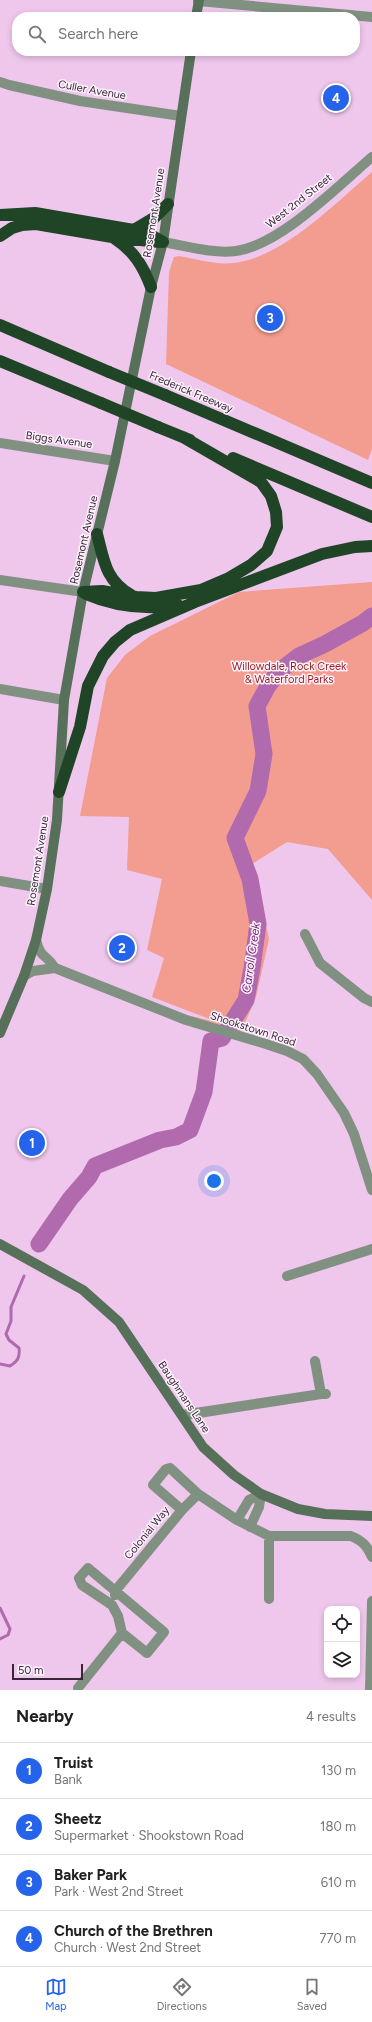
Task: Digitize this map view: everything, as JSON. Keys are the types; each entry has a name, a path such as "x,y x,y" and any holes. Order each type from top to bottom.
{"highway":[{"path":"134,230 154,218 168,204"},
{"path":"0,215 18,212 35,213 145,232 163,242"},
{"path":"0,236 17,226 36,224 112,236 163,242"},
{"path":"112,236 127,246 138,259 151,287"},
{"path":"0,316 38,341"},
{"name":"Frederick Freeway","path":"0,325 372,483"},
{"path":"0,361 372,517"},
{"path":"83,592 102,592 136,597 156,598 201,590 229,578 251,565 267,551 277,527 276,512 271,496 261,482 183,438"},
{"path":"97,534 109,576 123,590 136,597"},
{"path":"59,792 80,727 88,686 103,656 130,630 195,602 322,554 355,547 372,546"},
{"path":"83,592 104,601 137,607 168,606 195,602"}],"main road":[{"path":"197,12 198,0"},
{"name":"Rosemont Avenue","path":"0,1033 24,976 36,940 47,889 59,792 64,700 83,592 115,462 151,287 163,242 190,56"},
{"name":"Baughmans Lane","path":"0,1244 83,1290 119,1322 187,1414 203,1447 234,1475 261,1494 298,1509 325,1514 372,1516"}],"street":[{"path":"198,0 321,12"},
{"path":"360,16 372,17"},
{"name":"Culler Avenue","path":"0,82 9,86 80,101 181,116"},
{"name":"West 2nd Street","path":"163,242 217,251 235,251 260,245 296,221 372,157"},
{"name":"Biggs Avenue","path":"0,443 115,462"},
{"path":"0,580 83,592"},
{"path":"0,689 64,700"},
{"path":"0,881 47,889"},
{"path":"305,934 320,963 364,998 372,1002"},
{"name":"Shookstown Road","path":"36,940 40,953 52,962 56,968"},
{"name":"Shookstown Road","path":"24,976 33,971 56,968 186,1020 287,1051 302,1059 317,1074 344,1113 354,1134 372,1190"},
{"path":"287,1276 372,1249"},
{"path":"187,1414 324,1394 315,1361"},
{"path":"182,1510 153,1485 166,1469 170,1468 198,1494 237,1520 269,1536 352,1536 362,1540 368,1547 372,1557"},
{"name":"Colonial Way","path":"112,1605 116,1590 182,1510 198,1494"},
{"path":"237,1520 249,1500 261,1494"},
{"path":"250,1527 259,1507 261,1494"},
{"path":"269,1536 270,1599"},
{"path":"88,1568 116,1590 164,1632 147,1654 122,1633 118,1616 112,1605 82,1585 79,1578 88,1568"},
{"path":"370,1690 372,1602"},
{"path":"78,1688 122,1633"}],"green space":[{"path":"372,172 372,449 368,460 166,364 169,272 174,257 179,256 220,263 233,263 252,259 271,251 289,240 325,213"},
{"name":"Willowdale, Rock Creek & Waterford Parks","path":"372,582 372,900 328,849 287,842 252,864 269,939 256,997 242,1030 234,1034 150,1006 220,1023 152,997 164,958 147,950 162,879 127,870 129,817 80,816 107,678 125,655 150,636 239,592"}],"waterway":[{"name":"Carroll Creek","path":"39,1244 70,1199 89,1177 95,1166 160,1140 176,1137 190,1130 204,1092 211,1041 222,1038 246,1000 252,968 258,924 250,879 235,838 258,791 264,754 257,706 278,672 299,656 325,644 363,623 372,616"},
{"name":"Carroll Creek","path":"0,1364 10,1366 19,1356 19,1348 9,1340 6,1334 11,1321 11,1307 24,1276"},
{"name":"Carroll Creek","path":"0,1608 10,1629 8,1635 0,1639"}],"place":[{"name":"Church of the Brethren","path":"336,98"},
{"name":"Baker Park","path":"270,318"},
{"name":"Sheetz","path":"122,948"},
{"name":"Truist","path":"32,1143"}]}
